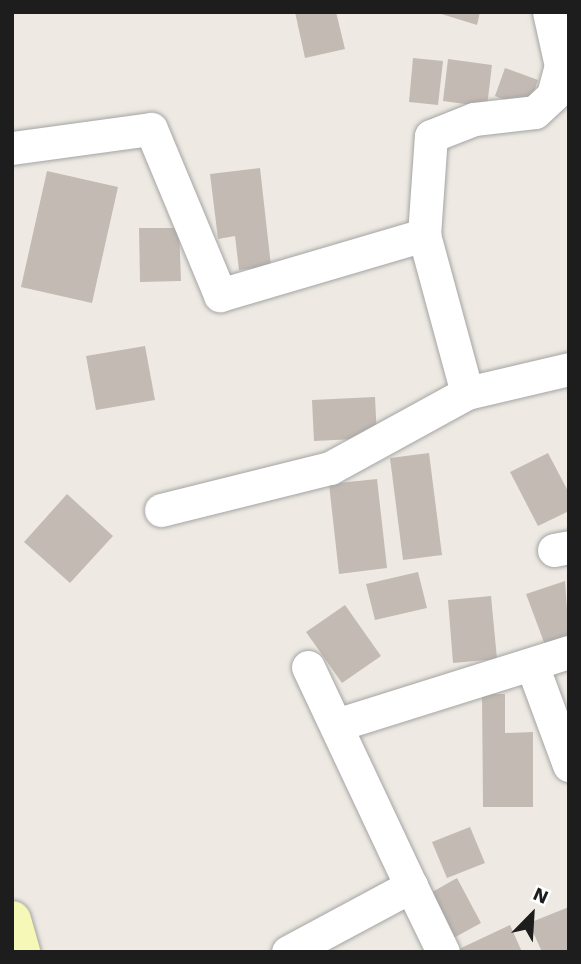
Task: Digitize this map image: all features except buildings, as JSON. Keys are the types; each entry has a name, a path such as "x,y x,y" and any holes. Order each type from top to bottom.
{"main road":[{"path":"12,920 21,952"}],"street":[{"path":"467,393 425,235 431,136 474,120 535,112 553,95 562,66 549,12"},
{"path":"12,148 151,129 220,295 425,235"},
{"path":"161,510 330,468 467,393 569,369"},
{"path":"336,725 569,652"},
{"path":"532,665 569,765"},
{"path":"308,667 443,952"},
{"path":"288,952 411,886"}]}
